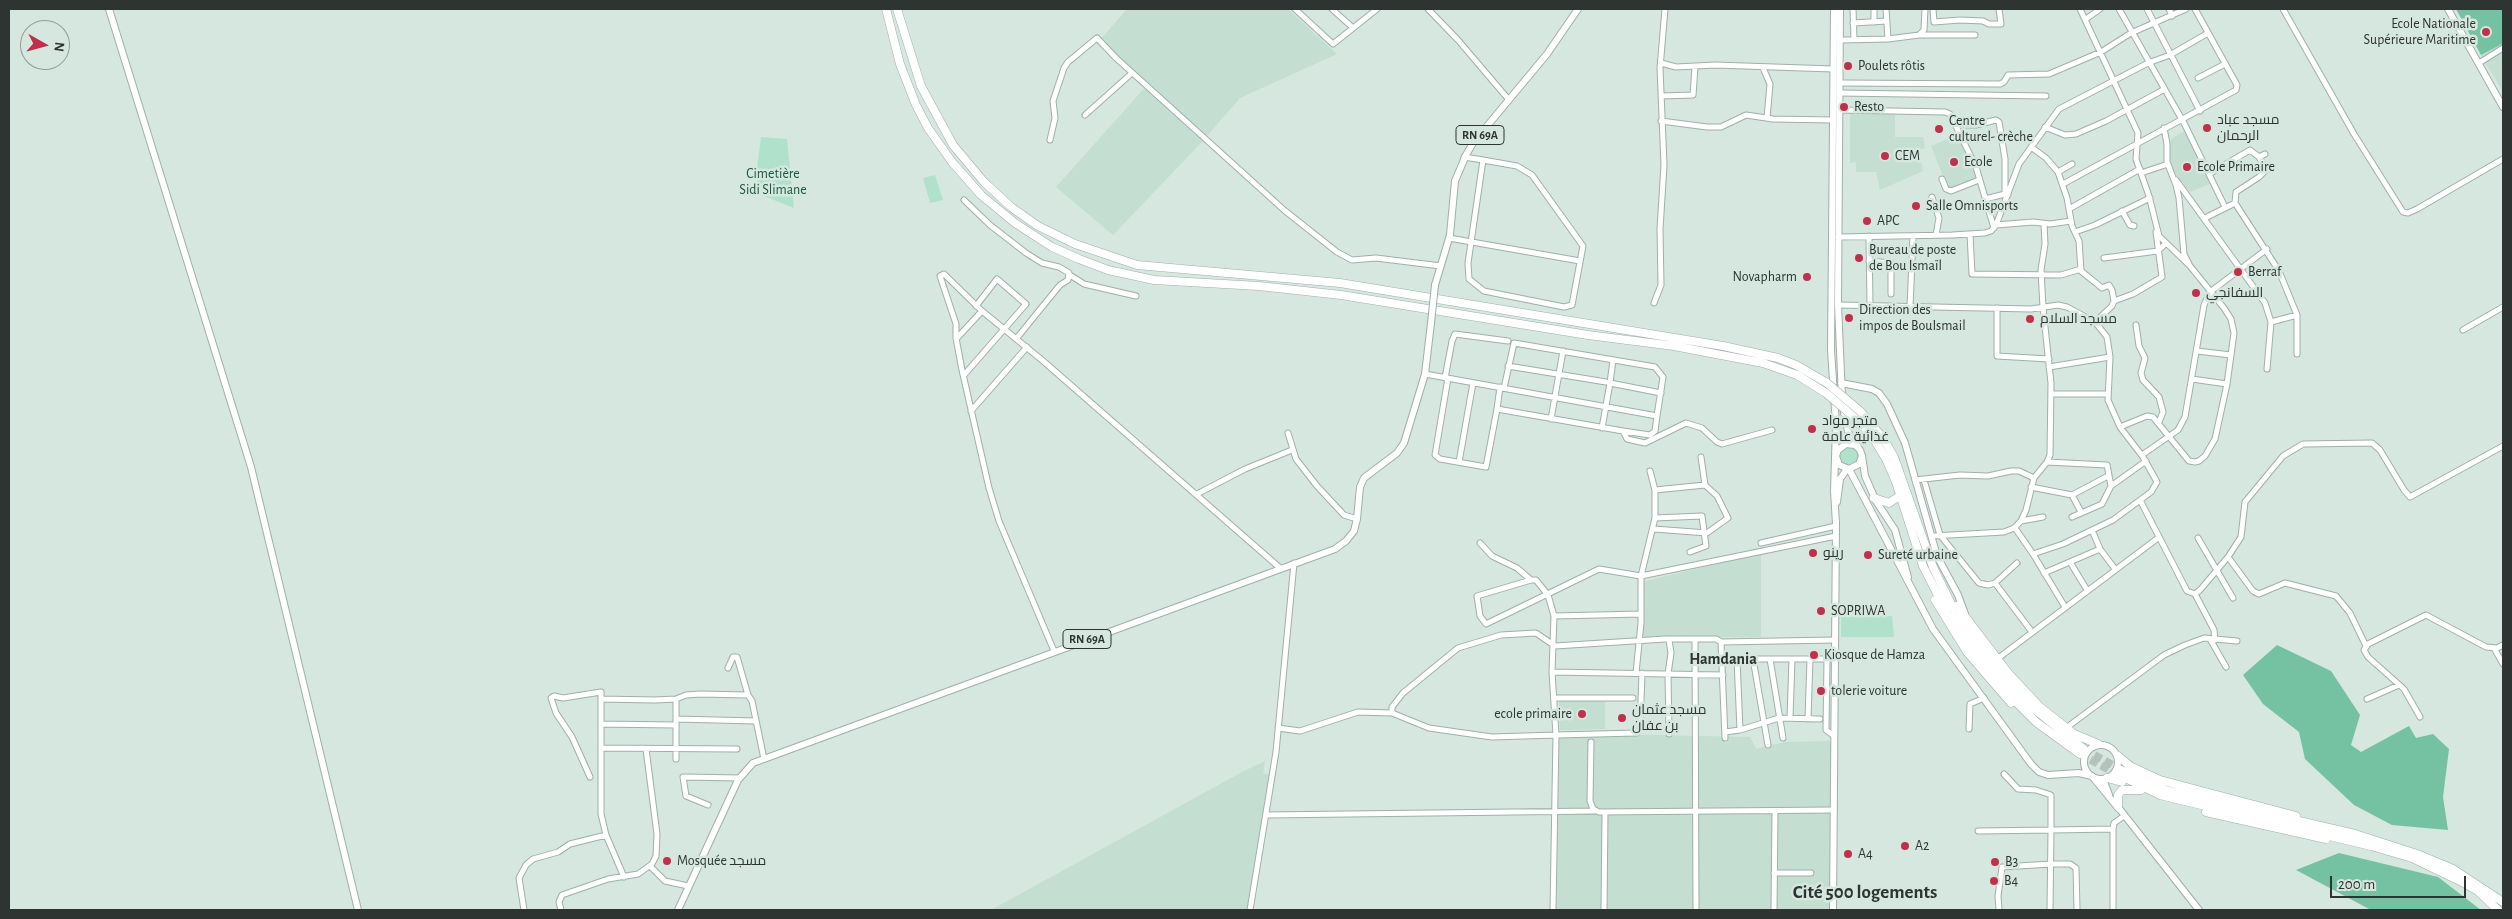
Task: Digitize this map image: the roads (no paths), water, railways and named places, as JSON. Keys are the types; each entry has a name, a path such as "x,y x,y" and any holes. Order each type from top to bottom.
{"highway":[{"path":"886,9 898,56 916,105 928,128 952,162 981,195 1015,223 1052,247 1079,259 1108,270 1154,280 1260,286 1316,292 1674,346 1763,363 1797,375 1826,393 1858,415 1878,444 1901,496 1923,566 1941,603 1981,660 2036,722 2082,752 2012,686 1968,630 1940,582 1925,548 1897,462 1883,438 1828,383 1796,365 1778,358 1723,346 1340,283 1137,266 1075,244 1038,226 1011,206 984,182 953,145 920,86 897,9"},
{"path":"1874,498 1889,503 1901,496"},
{"path":"1916,544 1919,564 1935,601 1967,652 2004,696 2043,734 2084,762"},
{"path":"1940,582 1997,660 2034,701 2066,728 2098,744"},
{"path":"2118,756 2130,766 2160,780 2318,822 2417,854 2453,868 2503,902"},
{"path":"2355,834 2165,790 2120,773 2160,795 2363,844 2412,858 2450,874 2478,891 2498,910"},
{"path":"2105,778 2113,778 2192,808 2266,827 2312,837 2363,844"},
{"path":"2118,808 2118,795 2122,790 2141,790"}],"main road":[{"path":"109,9 251,467 358,910"},
{"name":"RN 69A","path":"678,910 740,778 753,763 1335,548 1346,542 1354,531 1360,487 1370,471 1397,453 1404,443 1425,374 1435,285 1449,238 1454,181 1464,157 1473,143 1547,54 1578,9"},
{"path":"1833,910 1836,536 1834,491 1836,456 1831,350 1834,9"},
{"path":"1840,9 1838,237 1840,383 1846,422 1851,437 1862,456 1865,476 1874,498 1897,534 1914,595"},
{"path":"2448,9 2503,107"},
{"path":"1840,383 1867,387 1875,390 1883,398 1905,443 1938,556 1958,595 1966,618"},
{"path":"1858,447 1846,444 1838,450 1836,456 1839,465 1848,469 1914,595 1944,646 2036,769 2042,773 2056,776 2079,773 2105,778 2117,769 2118,756 2108,746 2098,744 2088,750 2084,762 2076,769 2056,776"},
{"path":"1836,525 1840,480 1848,469 1859,464 1862,456"},
{"path":"2084,762 2086,770 2199,910"},
{"path":"2105,778 2107,792 2118,808"}],"street":[{"path":"1295,9 1332,44 1373,10"},
{"path":"1332,9 1352,27"},
{"path":"1428,9 1509,100"},
{"path":"1654,303 1661,285 1660,229 1664,165 1661,121 1661,63 1666,9"},
{"path":"1853,9 1854,39"},
{"path":"1874,9 1874,22"},
{"path":"1886,9 1888,39"},
{"path":"1920,35 1924,30 1924,9"},
{"path":"1934,9 1934,22 1960,20 2002,24 1999,9"},
{"path":"2080,9 2102,52 2138,133 2136,159 2150,198 2162,277 2133,294 2114,301 2108,311 2095,322"},
{"path":"2086,19 2100,9"},
{"path":"2119,9 2181,121 2225,207"},
{"path":"2146,9 2200,111"},
{"path":"2169,9 2172,16"},
{"path":"1839,82 2000,84 2004,82 2008,74 2049,74 2102,52 2131,33 2186,9"},
{"path":"2063,184 2164,128 2200,111 2237,89 2195,9"},
{"path":"2284,9 2354,134 2403,212 2408,213 2418,209 2503,159"},
{"path":"1853,23 1887,21"},
{"path":"1995,227 2020,164 2059,109 2148,63 2170,55 2208,33"},
{"path":"1840,40 1888,39 1920,35 1975,35"},
{"path":"1050,140 1055,118 1054,97 1064,68 1071,59 1098,38 1132,73 1284,210 1338,252 1352,260 1376,258 1441,266"},
{"path":"2479,63 2503,48"},
{"path":"1661,63 1672,67 1715,65 1832,69"},
{"path":"2198,78 2225,64"},
{"path":"1661,96 1693,95 1695,67"},
{"path":"1763,68 1770,84 1767,118"},
{"path":"1085,115 1132,73"},
{"path":"2046,126 2065,135 2076,134 2106,122 2163,90"},
{"path":"1839,93 2046,96"},
{"path":"1839,110 1945,112 1950,114 1957,125 1979,180 1995,227"},
{"path":"1661,121 1722,127 1746,115 1767,118 1832,120"},
{"path":"1957,125 1976,125 1994,120 1999,122 2005,159 2007,194"},
{"path":"2164,128 2168,164 2179,198 2182,246 2190,266"},
{"path":"2031,147 2046,158 2058,172 2063,184 2080,249 2081,269 2102,288 2110,286 2114,301"},
{"path":"2209,174 2250,150 2259,157 2266,170 2259,177 2236,192 2235,203 2267,249 2286,286 2297,315 2297,354"},
{"path":"2259,157 2265,154"},
{"path":"1464,157 1484,160 1516,166 1532,175 1583,246 1572,305 1564,307 1484,291 1469,279 1468,263 1484,160"},
{"path":"2058,172 2072,164"},
{"path":"2069,209 2141,171 2168,164"},
{"path":"2173,176 2265,303 2271,322 2267,369"},
{"path":"1942,179 1946,189 1951,191 1979,180"},
{"path":"1985,199 2007,194"},
{"path":"1932,197 1939,218 1936,235"},
{"path":"2075,232 2095,225 2150,198"},
{"path":"964,200 990,225 1042,263 1067,271 1070,276 1084,284 1136,296"},
{"path":"2205,218 2235,203"},
{"path":"2122,212 2130,225 2134,226"},
{"path":"1838,237 1985,233 1995,227 2033,222 2044,224 2071,220"},
{"path":"1932,536 2004,532 2015,528 2022,521 2034,478 2047,462 2050,455 2052,394 2041,275 2045,244 2044,224"},
{"path":"2120,427 2150,416 2159,422 2189,461 2195,462 2205,456 2215,439 2227,384 2234,333 2231,319 2190,266 2159,236 2155,225"},
{"path":"1970,234 1972,274 2061,275 2081,269"},
{"path":"1869,236 1870,306"},
{"path":"1910,307 1913,236"},
{"path":"1449,238 1580,261"},
{"path":"2104,258 2158,251 2166,244"},
{"path":"2142,455 2178,430 2185,417 2204,305 2210,292 2267,249"},
{"path":"1869,261 1891,263 1891,294"},
{"path":"1054,652 998,521 971,412 956,338 956,324 940,276 944,274 976,306 1027,347 1280,568"},
{"path":"1016,339 1070,276"},
{"path":"964,375 1026,304 998,279 976,306"},
{"path":"1838,305 1997,308 2067,307 2095,322 2106,337 2110,357 2108,394 2110,406 2120,427 2142,455 2157,482 2151,492 2113,520 2063,544 2033,554"},
{"path":"2463,330 2503,307"},
{"path":"1997,308 1997,356 2048,359"},
{"path":"956,338 982,311"},
{"path":"2271,322 2297,315"},
{"path":"2136,325 2139,346 2145,358 2141,373 2143,380 2160,397 2162,412 2159,422"},
{"path":"1497,409 1650,435 1654,431 1661,393 1662,377 1655,367 1514,343 1497,409 1486,467 1440,459 1435,455 1452,342 1455,334 1508,341"},
{"path":"971,412 1027,347"},
{"path":"1551,419 1563,351"},
{"path":"2197,351 2231,355"},
{"path":"2049,367 2110,357"},
{"path":"1602,428 1613,360"},
{"path":"1508,366 1661,393"},
{"path":"1425,374 1657,416"},
{"path":"2192,380 2227,384"},
{"path":"1458,462 1473,383"},
{"path":"2052,394 2108,394"},
{"path":"1623,431 1627,439 1645,443 1683,424 1689,423 1702,428 1717,442 1722,444 1772,430"},
{"path":"1288,433 1292,450 1317,486 1344,515 1357,519"},
{"path":"2195,594 2228,557 2241,537 2245,502 2283,456 2303,444 2372,443 2380,450 2410,497 2503,446"},
{"path":"1197,494 1245,469 1292,450"},
{"path":"1654,529 1704,533 1728,518 1717,496 1705,485 1701,458"},
{"path":"2047,462 2104,464 2108,466 2110,486"},
{"path":"2072,518 2081,512 2102,504 2110,486 2146,462"},
{"path":"1636,673 1641,614 1641,576 1654,529 1655,518 1655,490 1650,471"},
{"path":"1915,480 1960,475 1988,476 2011,471 2034,478"},
{"path":"2031,487 2072,495 2108,476"},
{"path":"1924,480 1940,535 1980,583 1988,585 1995,583 2017,563"},
{"path":"1655,490 1705,485"},
{"path":"2072,495 2081,512"},
{"path":"2140,500 2187,591 2195,594 2214,630 2213,640 2226,666"},
{"path":"1655,518 1702,516 1706,546 1690,552"},
{"path":"2022,521 2043,517"},
{"path":"1761,543 1836,525"},
{"path":"2015,528 2065,606"},
{"path":"2092,530 2100,548 2115,569"},
{"path":"1553,910 1556,735 1552,672 1554,616 1548,595 1536,580 1477,596 1480,616 1486,624 1548,595 1599,569 1641,576 1836,536"},
{"path":"1997,660 2065,606 2158,538"},
{"path":"2198,538 2233,598"},
{"path":"1480,543 1492,556 1517,568 1531,580"},
{"path":"2044,573 2100,548"},
{"path":"2228,557 2253,590 2259,594 2285,583 2336,596 2350,613 2366,646 2365,653 2399,685 2420,717"},
{"path":"2070,562 2088,590"},
{"path":"1250,910 1278,728 1294,563"},
{"path":"1995,583 2032,632"},
{"path":"1554,616 1641,614"},
{"path":"2366,646 2426,616 2481,645 2494,648 2503,645"},
{"path":"1392,713 1392,708 1403,693 1458,648 1501,635 1536,633 1555,646 1669,640 1716,639 1721,642 1835,640"},
{"path":"2066,728 2164,656 2198,639 2237,642"},
{"path":"1669,640 1671,653 1668,674 1669,734"},
{"path":"1695,640 1696,910"},
{"path":"1721,642 1725,735 1779,718 1834,718"},
{"path":"2494,648 2503,664"},
{"path":"728,668 733,657 738,657 748,695 752,701 764,758"},
{"path":"1722,659 1834,659"},
{"path":"1737,659 1740,730"},
{"path":"1753,659 1768,746"},
{"path":"1770,659 1783,738"},
{"path":"1790,718 1792,659"},
{"path":"1808,719 1810,659"},
{"path":"1827,659 1826,706 1823,719 1826,730 1834,736"},
{"path":"1552,672 1723,675"},
{"path":"1278,728 1300,730 1358,712 1392,713 1430,728 1492,737 1637,733 1640,728 1642,673"},
{"path":"2367,699 2399,685"},
{"path":"590,777 572,737 556,713 552,698 601,692 601,814 606,835 624,877"},
{"path":"601,699 676,699 686,695 700,694 748,695"},
{"path":"1554,698 1634,698"},
{"path":"1969,729 1970,704 1984,698"},
{"path":"676,699 674,748 676,759"},
{"path":"1826,706 1834,705"},
{"path":"676,718 756,720"},
{"path":"601,724 675,725"},
{"path":"1591,742 1590,801 1596,811"},
{"path":"601,748 737,749"},
{"path":"561,910 559,902 562,895 608,879 638,874 650,866 656,856 657,834 646,749"},
{"path":"2004,774 2018,789 2036,790 2051,795 2050,910"},
{"path":"708,805 686,796 682,777 740,778"},
{"path":"1266,815 1834,810"},
{"path":"1774,910 1775,812"},
{"path":"1604,910 1605,813"},
{"path":"2113,910 2113,829 2114,823 2124,816"},
{"path":"1978,830 2113,829"},
{"path":"524,910 519,878 526,865 533,859 558,852 570,844 606,835"},
{"path":"1999,910 1998,896 2002,867 2051,864 2070,864 2076,868 2077,910"},
{"path":"650,866 665,881 688,886"},
{"path":"1774,873 1811,873"}],"tunnel":[{"path":"2084,749 2121,770"},
{"path":"2080,754 2119,775"}],"place":[{"name":"Ecole Nationale Supérieure Maritime","path":"2486,32"},
{"name":"Poulets rôtis","path":"1848,66"},
{"name":"Resto","path":"1844,107"},
{"name":"مسجد عباد الرحمان","path":"2207,128"},
{"name":"Centre culturel- crèche","path":"1939,129"},
{"name":"CEM","path":"1885,156"},
{"name":"Ecole","path":"1954,162"},
{"name":"Ecole Primaire","path":"2187,167"},
{"name":"Salle Omnisports","path":"1916,206"},
{"name":"APC","path":"1867,221"},
{"name":"Bureau de poste de Bou Ismaïl","path":"1859,258"},
{"name":"Berraf","path":"2238,272"},
{"name":"Novapharm","path":"1807,277"},
{"name":"السفانجي","path":"2196,293"},
{"name":"Direction des impos de BouIsmail","path":"1849,318"},
{"name":"مسجد السلام","path":"2030,319"},
{"name":"متجر مواد غذائية عامة","path":"1812,429"},
{"name":"رينو","path":"1813,553"},
{"name":"Sureté urbaine","path":"1868,555"},
{"name":"SOPRIWA","path":"1821,611"},
{"name":"Kiosque de Hamza","path":"1814,655"},
{"name":"tolerie voiture","path":"1821,691"},
{"name":"ecole primaire","path":"1582,714"},
{"name":"مسجد عثمان بن عفان","path":"1622,718"},
{"name":"A2","path":"1905,846"},
{"name":"A4","path":"1848,854"},
{"name":"Mosquée مسجد","path":"667,861"},
{"name":"B3","path":"1995,862"},
{"name":"B4","path":"1994,881"}],"district":[{"name":"Hamdania","path":"1723,659"},
{"name":"Cité 500 logements","path":"1865,892"}],"park label":[{"name":"Cimetière Sidi Slimane","path":"773,182"}]}
